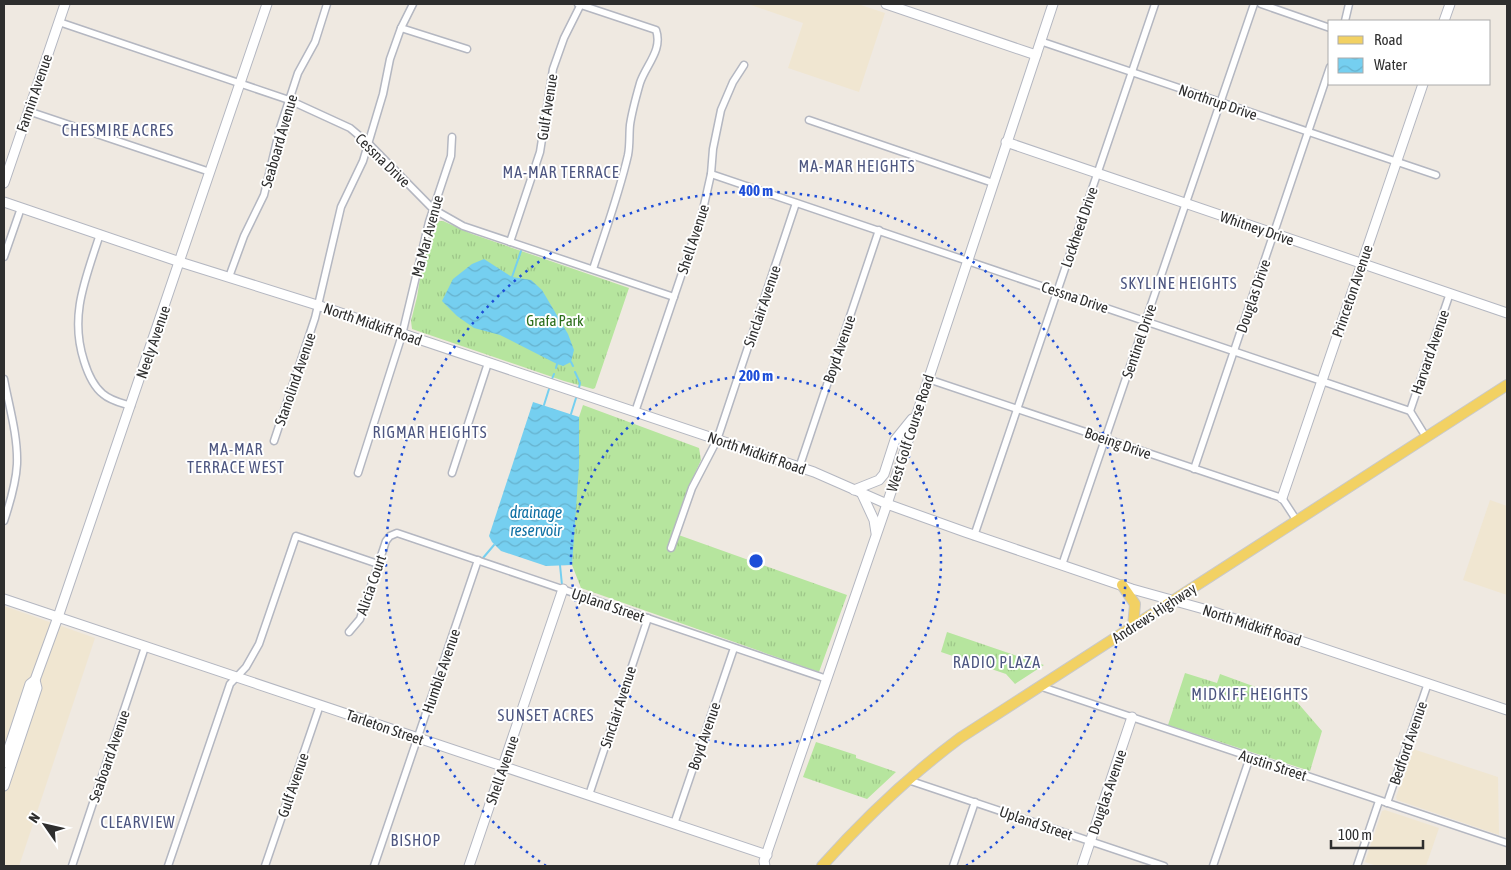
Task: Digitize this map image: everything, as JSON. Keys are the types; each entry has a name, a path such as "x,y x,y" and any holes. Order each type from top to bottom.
{"main road":[{"name":"Andrews Highway","path":"822,866 876,808 960,738 1507,385"},
{"path":"1122,585 1135,604 1132,627"},
{"path":"816,866 833,853"}],"street":[{"name":"Fannin Avenue","path":"4,183 65,4"},
{"name":"Neely Avenue","path":"4,763 30,684 35,680 58,617 267,4"},
{"name":"Seaboard Avenue","path":"229,277 244,236 264,195 280,128 289,100 298,73 315,42 327,4"},
{"name":"Stanolind Avenue","path":"274,441 315,318 341,207 363,161 384,94 390,58 413,4"},
{"path":"580,4 656,30 659,40 656,52 645,71 636,96 630,125 628,153 617,198 593,270"},
{"name":"Gulf Avenue","path":"510,242 540,152 553,69 564,38 580,4"},
{"path":"886,4 1036,55"},
{"name":"West Golf Course Road","path":"763,862 887,504 1053,4"},
{"name":"Lockheed Drive","path":"974,536 1155,4"},
{"name":"Sentinel Drive","path":"1062,565 1254,4"},
{"path":"1261,4 1328,27"},
{"path":"1345,20 1350,4"},
{"path":"1444,20 1450,4"},
{"name":"Cessna Drive","path":"58,22 289,100 350,128 369,144 433,209 463,226 674,297"},
{"path":"402,28 467,49"},
{"name":"Northrup Drive","path":"1040,41 1436,175"},
{"name":"Shell Avenue","path":"635,412 702,214 722,110 733,82 744,65"},
{"name":"Douglas Drive","path":"1194,469 1328,73"},
{"name":"Princeton Avenue","path":"1282,498 1423,85"},
{"path":"28,111 210,172"},
{"path":"809,120 993,183"},
{"name":"Ma Mar Avenue","path":"358,473 402,335 424,240 451,156 452,137"},
{"name":"Whitney Drive","path":"1006,142 1507,313"},
{"name":"Cessna Drive","path":"711,174 1410,411"},
{"name":"North Midkiff Road","path":"4,202 814,472 887,504 974,536 1122,585 1211,611 1507,710"},
{"name":"Sinclair Avenue","path":"671,548 692,488 717,440 796,203"},
{"path":"4,257 21,208"},
{"name":"Boyd Avenue","path":"799,468 879,230"},
{"path":"100,234 83,285 78,307 77,325 80,350 93,384 111,399 131,406"},
{"name":"Harvard Avenue","path":"1410,411 1450,293"},
{"path":"452,473 488,363"},
{"path":"4,379 15,439 17,464 11,500 4,521"},
{"name":"Boeing Drive","path":"928,379 1282,498"},
{"path":"1410,411 1426,437"},
{"path":"876,536 874,520 858,492 879,480 884,474 895,440 917,413"},
{"path":"1282,498 1296,521"},
{"name":"Upland Street","path":"390,536 397,533 827,679"},
{"path":"168,866 230,684 246,667 259,644 296,536 378,564"},
{"name":"Alicia Court","path":"349,632 360,619 386,541 390,536"},
{"name":"Humble Avenue","path":"374,866 478,560"},
{"name":"Shell Avenue","path":"469,866 563,589"},
{"name":"Tarleton Street","path":"4,598 674,824 763,862"},
{"name":"Sinclair Avenue","path":"589,795 648,618"},
{"name":"Seaboard Avenue","path":"72,866 146,647"},
{"name":"Boyd Avenue","path":"674,824 734,648"},
{"name":"Neely Avenue","path":"4,786 37,688 35,680"},
{"name":"Bedford Avenue","path":"1387,803 1428,683"},
{"name":"Austin Street","path":"1039,686 1507,843"},
{"name":"Gulf Avenue","path":"265,866 320,705"},
{"name":"Douglas Avenue","path":"1082,866 1132,718"},
{"path":"1213,866 1250,757"},
{"name":"Upland Street","path":"908,780 1164,866"},
{"name":"Bedford Avenue","path":"1357,866 1379,801"},
{"path":"953,866 974,802"}],"shaded area":[{"path":"748,4 858,4 885,13 859,92 788,68 803,23"},
{"path":"1490,500 1507,506 1507,595 1463,580"},
{"path":"4,606 95,638 19,866 4,866"},
{"path":"1413,749 1498,777 1499,835 1397,800 1396,797"},
{"path":"1385,810 1439,828 1426,866 1377,866 1365,862 1382,811"}],"green space":[{"name":"Grafa Park","path":"436,221 443,221 472,234 629,288 595,388 564,381 412,329 411,321 423,260 431,227"},
{"path":"583,405 699,448 701,460 688,489 673,533 847,595 819,672 581,588 572,565 579,417"},
{"path":"947,632 1044,665 1015,684 1006,674 941,652"},
{"path":"1185,673 1217,683 1220,674 1297,702 1322,731 1310,771 1168,725"},
{"path":"816,742 856,755 856,758 896,772 867,799 803,777"}],"water":[{"path":"484,259 512,277 531,280 542,290 568,334 574,350 571,362 563,366 557,364 500,335 474,328 457,316 442,301 453,279 472,264"},
{"name":"drainage reservoir","path":"533,402 579,417 579,466 572,565 546,566 501,551 489,536"}],"waterway":[{"path":"512,277 521,251"},
{"path":"571,362 573,366"},
{"path":"556,368 557,364"},
{"path":"575,372 580,383 579,388"},
{"path":"552,379 554,374"},
{"path":"544,405 549,389"},
{"path":"571,414 576,398"},
{"path":"483,558 494,545"},
{"path":"560,565 562,585"}],"district":[{"name":"CHESMIRE ACRES","path":"118,130"},
{"name":"MA-MAR HEIGHTS","path":"857,166"},
{"name":"MA-MAR TERRACE","path":"561,172"},
{"name":"SKYLINE HEIGHTS","path":"1179,283"},
{"name":"RIGMAR HEIGHTS","path":"430,432"},
{"name":"MA-MAR TERRACE WEST","path":"236,458"},
{"name":"RADIO PLAZA","path":"997,662"},
{"name":"MIDKIFF HEIGHTS","path":"1250,694"},
{"name":"SUNSET ACRES","path":"546,715"},
{"name":"CLEARVIEW","path":"138,822"},
{"name":"BISHOP","path":"416,840"}]}
